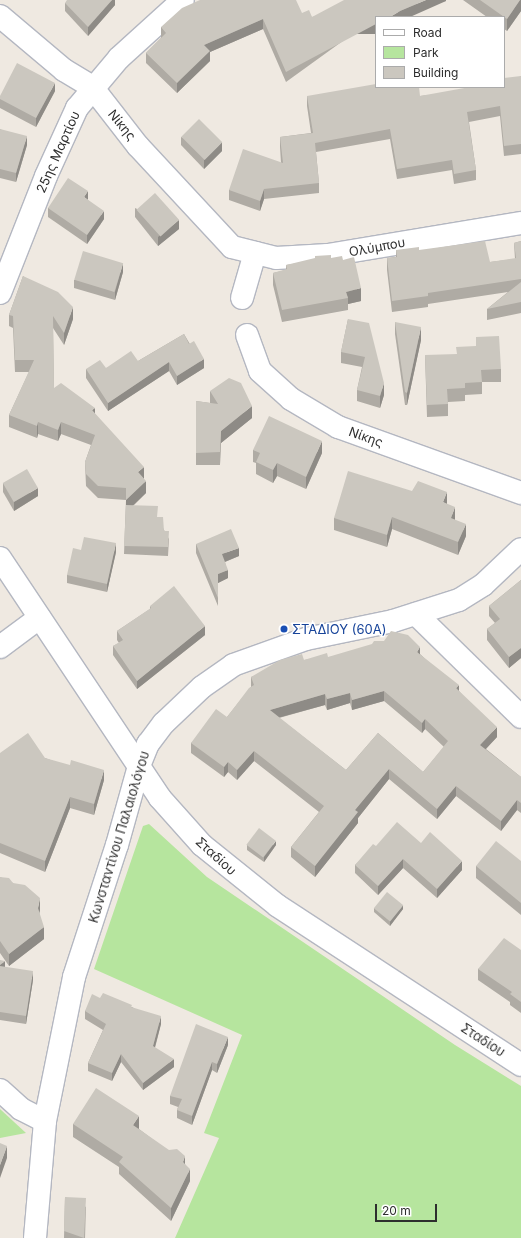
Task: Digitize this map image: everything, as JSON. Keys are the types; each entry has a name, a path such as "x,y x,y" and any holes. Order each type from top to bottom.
{"street":[{"name":"25ης Μαρτίου","path":"0,293 70,120 92,87 138,40 183,0"},
{"name":"Νίκης","path":"0,16 53,61 92,87 138,146 232,247"},
{"name":"Ολύμπου","path":"232,247 276,258 328,255 521,223"},
{"path":"242,298 255,253"},
{"name":"Νίκης","path":"247,335 260,371 291,399 338,427 521,493"},
{"name":"Κωνσταντίνου Παλαιολόγου","path":"36,1238 45,1121 74,977 118,845 139,766 148,744 164,723 202,687 233,665 306,639 416,614 470,594 521,549"},
{"name":"Σταδίου","path":"0,558 160,798 187,830 250,886 521,1065"},
{"path":"416,614 521,717"},
{"path":"0,647 39,618"},
{"path":"0,1090 21,1109 45,1121"}],"green space":[{"path":"149,824 207,877 455,1045 521,1086 521,1238 175,1238 219,1138 204,1133 242,1035 94,969 143,826"},
{"path":"0,1109 26,1133 0,1138"}],"building":[{"path":"67,0 112,0 88,27 65,3"},
{"path":"200,0 296,0 302,13 309,10 312,17 344,0 426,0 392,16 375,16 375,25 286,72 263,19 204,45 210,51 177,83 146,53 166,33 161,27 182,8"},
{"path":"480,0 520,0 507,19 505,16 503,16"},
{"path":"17,63 55,83 36,118 0,99 0,96"},
{"path":"521,76 521,144 504,146 500,106 467,112 476,170 454,174 452,160 397,169 390,129 315,143 319,183 264,189 260,201 229,190 243,149 283,163 280,137 313,133 307,96 375,84 375,88 419,88 420,96 464,88 505,88 505,78"},
{"path":"199,119 222,142 205,160 181,137"},
{"path":"0,129 27,136 16,173 0,169"},
{"path":"68,178 88,191 84,197 104,211 87,235 48,208"},
{"path":"155,193 179,220 161,236 136,210"},
{"path":"485,241 490,262 516,258 514,243 521,241 521,279 428,293 428,296 392,301 387,258 397,257 396,250 419,247 419,250"},
{"path":"83,251 123,263 114,292 74,280"},
{"path":"331,255 331,258 342,256 343,260 354,257 361,288 346,292 348,298 282,310 273,273 287,269 286,265 315,258 315,256"},
{"path":"23,276 58,292 73,307 64,333 53,316 54,388 61,383 95,408 92,410 144,467 138,472 146,481 126,500 126,488 98,486 86,474 85,462 95,435 61,422 58,430 38,422 37,426 9,415 34,360 15,360 13,316 9,315"},
{"path":"521,282 521,302 487,309"},
{"path":"348,319 369,323 384,383 380,396 357,390 365,357 341,352"},
{"path":"395,322 421,327 407,393 405,392"},
{"path":"184,334 189,344 194,341 204,359 177,376 169,362 108,403 86,369 100,360 106,368 131,351 138,361"},
{"path":"499,336 501,369 481,370 482,382 465,383 465,388 447,389 448,404 427,405 425,355 457,354 456,347 476,346 476,337"},
{"path":"229,378 241,383 252,406 221,431 220,452 196,453 196,401 218,404 210,391"},
{"path":"269,416 322,441 306,477 277,463 273,470 256,462 260,453 253,450"},
{"path":"27,469 38,488 14,502 3,483"},
{"path":"348,471 412,491 418,481 447,492 443,502 455,507 451,518 466,524 458,542 392,517 387,535 334,518"},
{"path":"126,505 158,506 157,517 163,517 164,531 169,531 168,547 124,546"},
{"path":"231,529 239,548 222,554 228,570 218,574 218,598 196,544"},
{"path":"84,537 116,543 107,584 67,575 73,548 81,550"},
{"path":"521,580 521,648 509,657 487,629 500,619 489,606"},
{"path":"174,586 205,626 137,681 113,646 123,640 117,631 151,608 150,606"},
{"path":"391,631 408,635 420,647 417,652 459,685 456,688 497,727 480,745 521,777 521,803 517,800 501,821 456,786 437,809 389,769 355,810 358,812 315,866 291,847 324,806 254,751 237,770 228,762 224,767 191,743 216,709 227,717 249,688 254,685 251,677 280,660 302,654 304,660 327,653 328,657 372,644 374,641 384,641","holes":["384,691 422,723 425,719 448,741 423,772 378,733 346,770 270,710 325,694 327,699 350,693 352,700"]},
{"path":"28,733 45,758 70,765 71,760 104,770 94,804 70,797 45,861 0,843 0,753"},
{"path":"397,822 421,843 430,832 462,861 437,889 403,859 378,886 355,865 373,844 376,846"},
{"path":"259,828 276,841 263,857 246,845"},
{"path":"496,841 521,861 521,903 476,866"},
{"path":"0,877 9,878 13,883 25,885 40,898 38,908 44,927 9,954 0,941"},
{"path":"387,892 403,905 390,922 374,908"},
{"path":"504,938 521,950 521,1002 510,994 512,992 478,969"},
{"path":"0,960 5,961 0,965"},
{"path":"0,966 33,971 26,1016 0,1012"},
{"path":"103,993 132,1005 131,1007 161,1016 153,1046 174,1059 143,1083 121,1054 112,1073 88,1063 106,1024 85,1011 92,994 100,998"},
{"path":"196,1024 228,1037 217,1064 212,1062 192,1116 177,1110 182,1099 170,1096"},
{"path":"96,1088 139,1116 133,1125 169,1150 177,1149 185,1156 183,1162 190,1169 171,1208 119,1162 123,1157 73,1124"},
{"path":"0,1143 7,1146 0,1165"},
{"path":"65,1197 86,1198 84,1238 64,1231"}],"place":[{"name":"ΣΤΑΔΙΟΥ (60A)","path":"284,629"}]}
